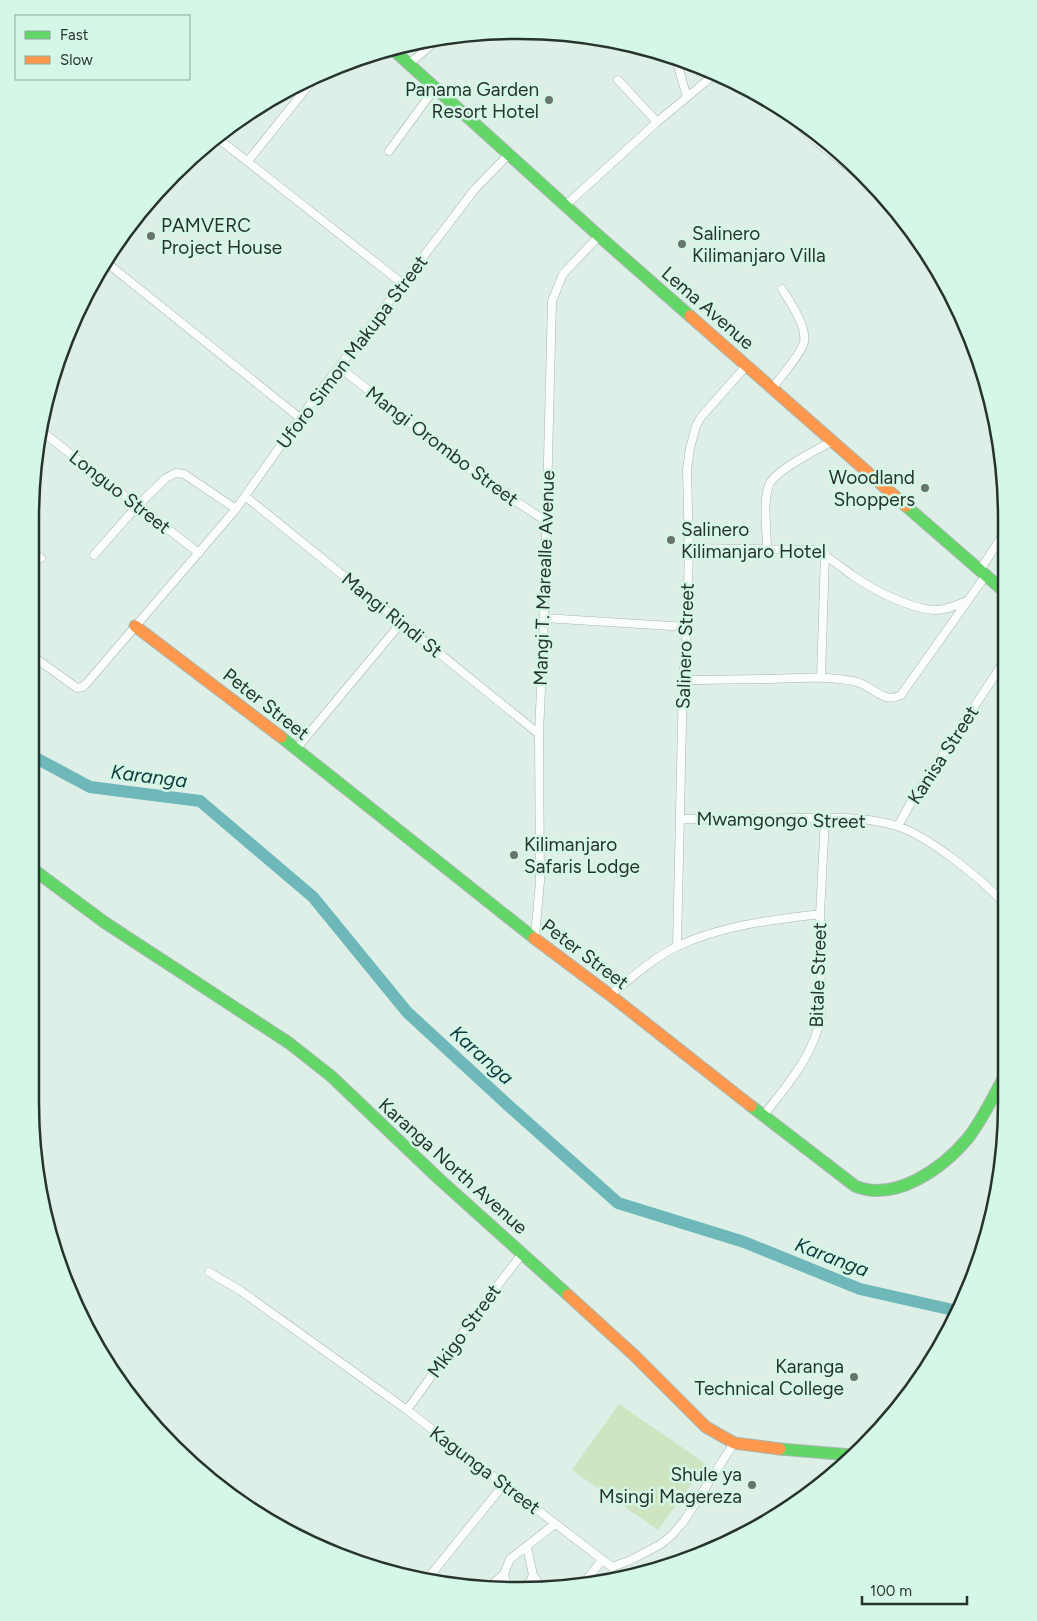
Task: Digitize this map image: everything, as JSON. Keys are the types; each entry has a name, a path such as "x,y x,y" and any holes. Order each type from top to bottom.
{"street":[{"path":"409,64 428,47"},
{"name":"Lema Avenue","path":"398,54 599,236 747,365 772,390 998,585"},
{"path":"678,66 687,97"},
{"path":"566,205 657,122 710,78"},
{"path":"618,80 657,122"},
{"path":"248,161 307,88"},
{"path":"390,151 435,88"},
{"path":"222,141 403,284"},
{"name":"Uforo Simon Makupa Street","path":"39,661 77,688 82,687 236,509 300,418 475,189 509,154"},
{"name":"Mangi T. Marealle Avenue","path":"535,938 540,881 540,734 552,301 563,274 599,236"},
{"path":"111,266 300,418"},
{"path":"772,390 802,347 805,339 800,319 782,289"},
{"name":"Salinero Street","path":"677,946 683,680 687,627 688,470 690,448 696,426 710,406 747,365"},
{"name":"Mangi Orombo Street","path":"339,367 477,475 546,522"},
{"name":"Longuo Street","path":"46,435 199,553"},
{"path":"767,548 766,499 770,483 779,473 831,442"},
{"path":"94,555 138,505 171,475 184,474 236,509"},
{"name":"Mangi Rindi St","path":"245,496 540,734"},
{"path":"683,680 821,677 858,682 883,696 891,699 896,698 902,695 966,601 998,545"},
{"path":"689,548 813,550 825,554 875,590 910,604 933,610 947,608 966,601"},
{"path":"821,677 825,554"},
{"path":"544,618 687,627"},
{"path":"296,749 402,623"},
{"name":"Peter Street","path":"135,626 296,749 497,910 610,995 855,1186 869,1191 887,1190 916,1180 942,1164 968,1139 998,1088"},
{"name":"Kanisa Street","path":"898,826 910,804 998,671"},
{"name":"Mwamgongo Street","path":"681,819 825,818 882,822 898,826 925,840 962,866 998,897"},
{"name":"Bitale Street","path":"764,1115 805,1059 818,1032 821,1016 820,914 825,818"},
{"name":"Karanga North Avenue","path":"39,874 111,927 289,1043 313,1061 438,1178 635,1356 706,1427 734,1443 844,1454"},
{"path":"610,995 643,969 677,946 714,932 761,921 820,914"},
{"name":"Mkigo Street","path":"406,1410 522,1254"},
{"name":"Kagunga Street","path":"210,1272 241,1291 406,1410 602,1560"},
{"path":"589,1577 602,1560 612,1567 661,1544 672,1535 684,1522 734,1443"},
{"path":"431,1574 504,1484"},
{"path":"496,1581 504,1574 510,1559 555,1524"},
{"path":"526,1547 533,1575 537,1581"},
{"path":"504,1574 506,1582"},
{"path":"530,1582 533,1575"}],"green space":[{"path":"619,1404 706,1464 658,1530 572,1470"}],"waterway":[{"name":"Karanga","path":"39,760 90,787 200,801 313,897 407,1012 618,1203 744,1242 860,1289 951,1310"}],"traffic: fast":[{"path":"398,54 690,316"},
{"path":"906,506 998,586"},
{"path":"281,737 534,938"},
{"path":"39,874 104,922 289,1043 331,1076 438,1178 568,1295"},
{"path":"751,1106 855,1186 870,1190 886,1190 917,1180 945,1161 968,1138 998,1088"},
{"path":"780,1449 844,1454"}],"traffic: slow":[{"path":"690,316 906,506"},
{"path":"135,626 281,737"},
{"path":"534,938 751,1106"},
{"path":"568,1295 635,1356 706,1427 734,1443 780,1449"}],"place":[{"name":"Panama Garden Resort Hotel","path":"549,100"},
{"name":"PAMVERC Project House","path":"151,236"},
{"name":"Salinero Kilimanjaro Villa","path":"682,244"},
{"name":"Woodland Shoppers","path":"925,488"},
{"name":"Salinero Kilimanjaro Hotel","path":"671,540"},
{"name":"Kilimanjaro Safaris Lodge","path":"514,855"},
{"name":"Karanga Technical College","path":"854,1377"},
{"name":"Shule ya Msingi Magereza","path":"752,1485"}]}
